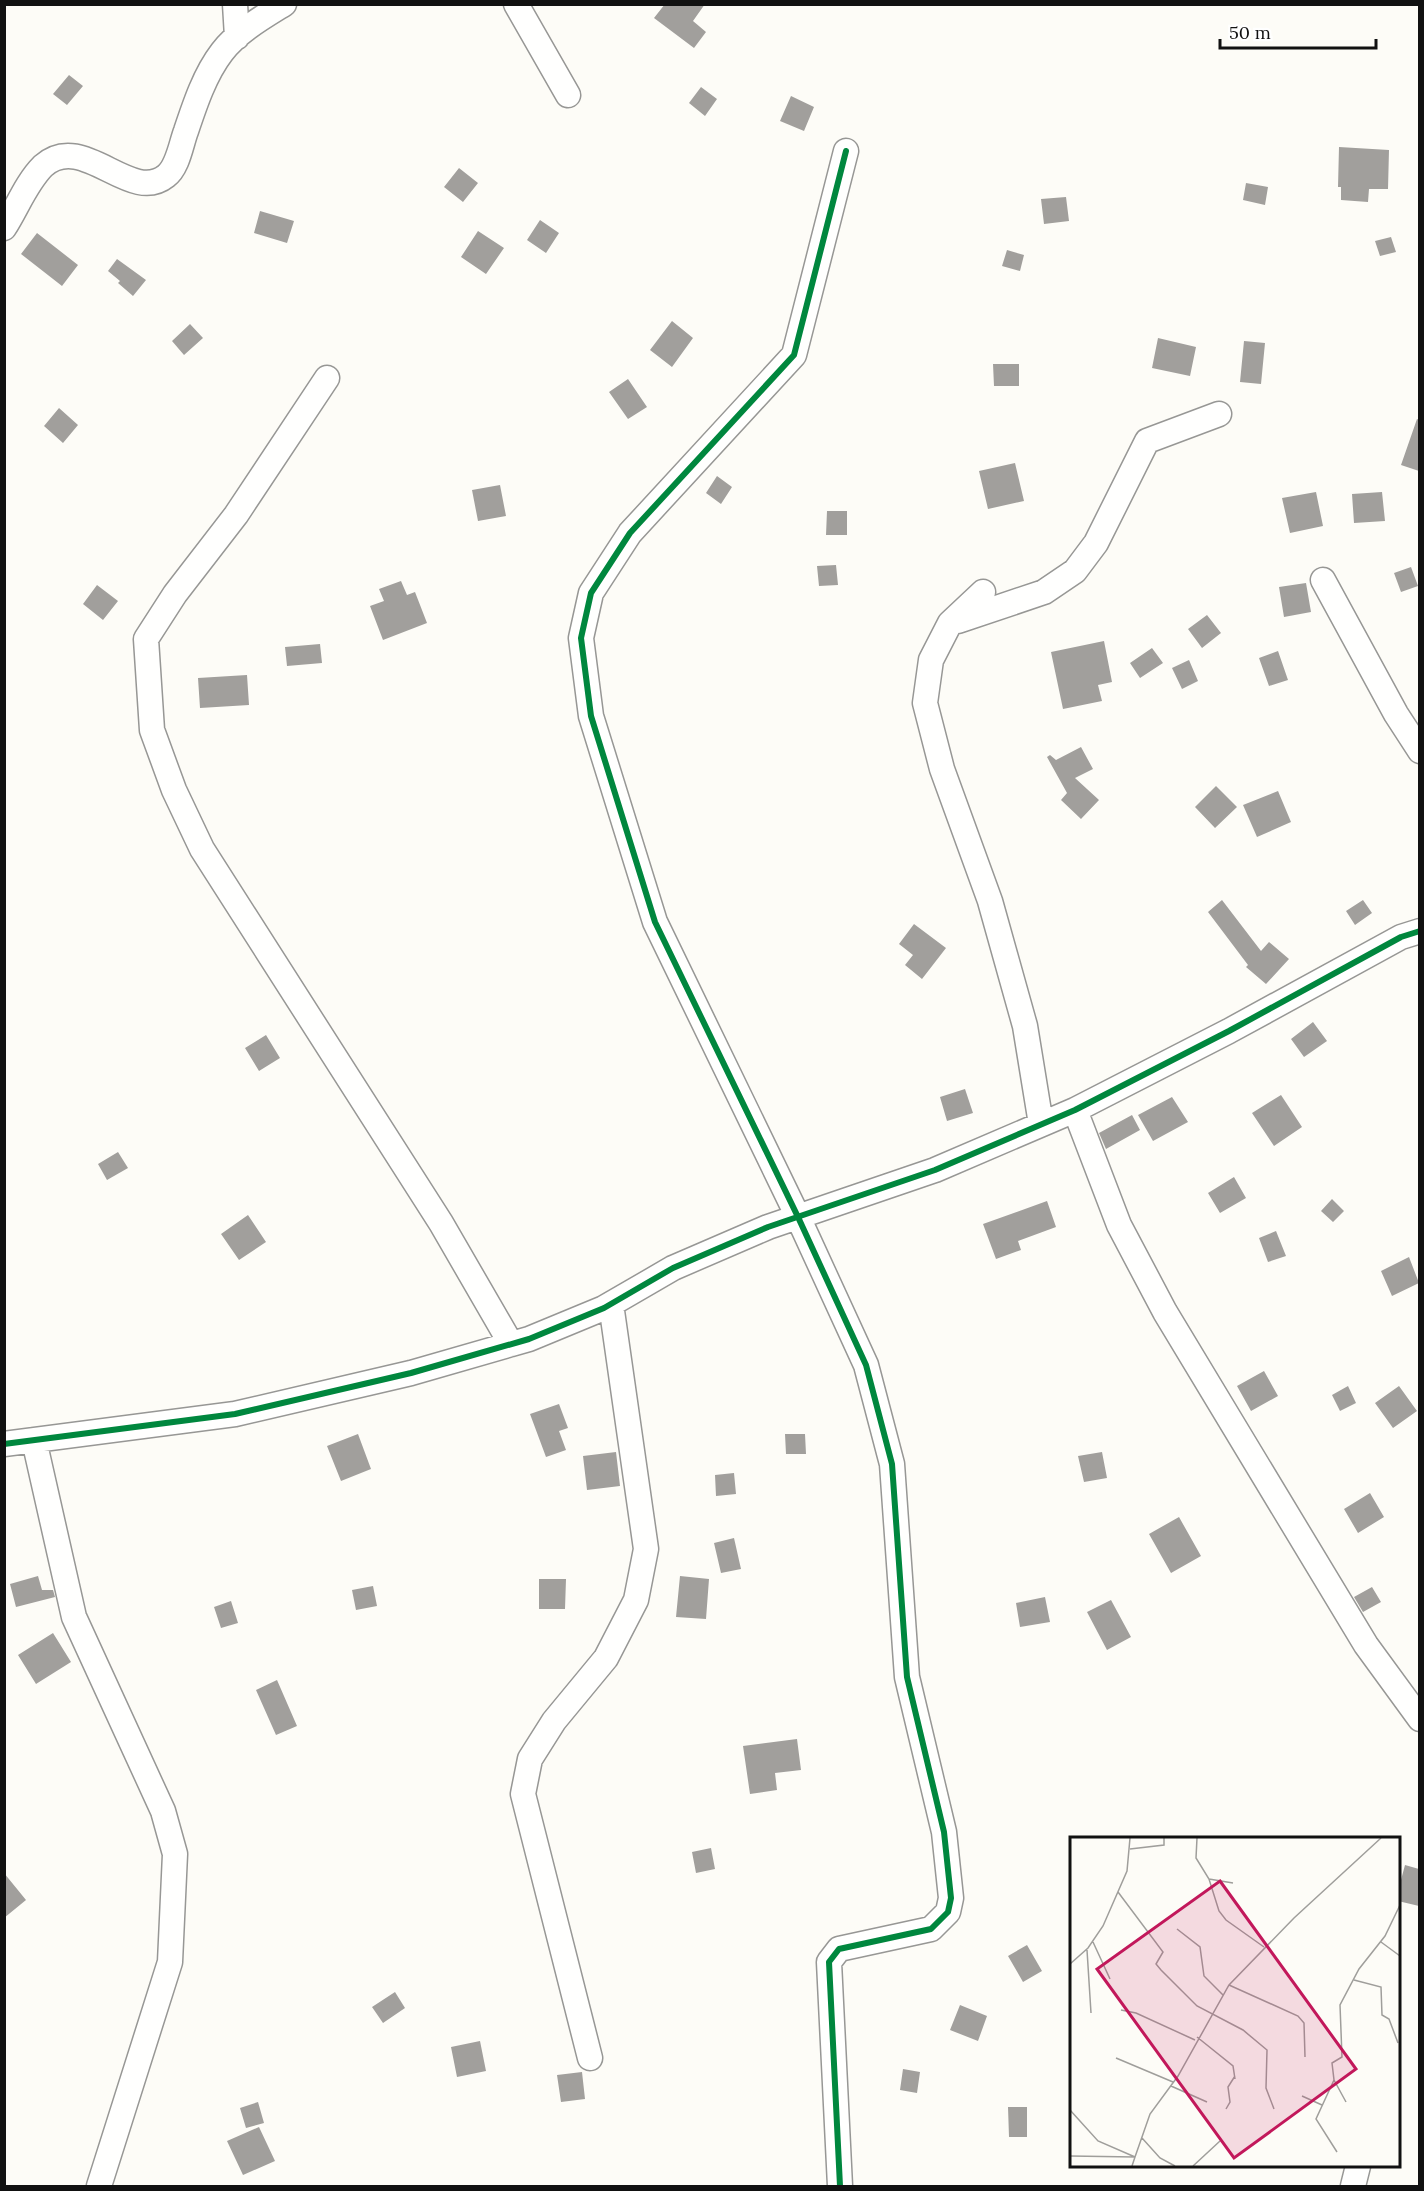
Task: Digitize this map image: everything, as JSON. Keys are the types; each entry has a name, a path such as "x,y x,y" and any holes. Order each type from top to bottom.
{"street":[{"path":"235,4 237,37"},
{"path":"4,228 33,178 45,165 57,158 75,157 99,164 137,183 154,184 168,175 178,156 207,78 222,51 264,16 284,4"},
{"path":"516,4 568,95"},
{"path":"840,2187 829,1962 839,1949 931,1929 948,1912 951,1898 944,1832 907,1677 892,1464 866,1365 798,1217 655,922 591,716 581,638 591,593 630,533 794,355 846,151"},
{"path":"327,378 237,515 175,594 146,639 152,730 174,790 202,849 441,1222 511,1344"},
{"path":"950,623 1044,592 1076,571 1096,543 1147,441 1220,414"},
{"path":"1323,580 1396,714 1419,751"},
{"path":"983,592 950,623 932,660 925,703 942,769 990,901 1025,1026 1041,1124"},
{"path":"4,1444 235,1414 411,1373 529,1339 610,1304 673,1268 768,1227 935,1170 1075,1110 1229,1031 1401,937 1419,931"},
{"path":"1075,1110 1119,1225 1165,1312 1366,1646 1419,1719"},
{"path":"590,2058 523,1794 530,1760 554,1721 606,1658 636,1600 646,1549 610,1304"},
{"path":"34,1440 74,1617 163,1811 175,1854 170,1962 99,2187"},
{"path":"1353,2187 1358,2167"}],"building":[{"path":"665,4 705,4 693,21 706,32 694,48 654,18"},
{"path":"69,75 83,86 67,105 53,94"},
{"path":"701,87 717,99 705,116 689,103"},
{"path":"791,96 814,107 804,131 780,121"},
{"path":"1339,147 1389,150 1388,189 1369,189 1368,202 1341,200 1341,187 1338,187"},
{"path":"459,168 478,183 463,202 444,187"},
{"path":"1246,183 1268,187 1265,205 1243,200"},
{"path":"1066,197 1069,221 1044,224 1041,199"},
{"path":"260,211 294,221 287,243 254,233"},
{"path":"540,220 559,233 546,253 527,240"},
{"path":"478,231 504,248 486,274 461,257"},
{"path":"37,233 78,265 62,286 21,254"},
{"path":"1391,237 1396,252 1380,256 1375,241"},
{"path":"1007,250 1024,255 1020,271 1002,266"},
{"path":"117,259 146,280 133,296 108,271"},
{"path":"672,321 693,338 672,367 650,350"},
{"path":"190,324 203,338 184,355 172,341"},
{"path":"1158,338 1196,347 1190,376 1152,368"},
{"path":"1244,341 1265,343 1261,384 1240,382"},
{"path":"993,364 1019,364 1019,386 994,386"},
{"path":"628,379 647,407 628,419 609,392"},
{"path":"59,408 78,425 63,443 44,426"},
{"path":"1417,419 1419,420 1419,471 1401,465"},
{"path":"1015,463 1024,501 988,509 979,471"},
{"path":"717,476 732,487 721,504 706,493"},
{"path":"500,485 506,516 478,521 472,490"},
{"path":"1316,492 1323,526 1290,533 1282,498"},
{"path":"1382,492 1385,521 1354,523 1352,494"},
{"path":"827,511 847,511 847,535 826,535"},
{"path":"836,565 838,585 819,586 817,566"},
{"path":"1411,567 1418,586 1401,592 1394,573"},
{"path":"401,581 407,595 415,592 427,623 383,640 370,606 384,601 379,589"},
{"path":"1306,583 1311,612 1284,617 1279,587"},
{"path":"97,585 118,601 103,620 83,604"},
{"path":"1207,615 1221,633 1202,648 1188,629"},
{"path":"1104,641 1112,682 1098,685 1102,701 1063,709 1051,652"},
{"path":"320,644 322,663 287,666 285,647"},
{"path":"1152,648 1163,663 1140,678 1130,663"},
{"path":"1278,651 1288,680 1269,686 1259,658"},
{"path":"1189,660 1198,681 1182,689 1172,668"},
{"path":"247,675 249,705 200,708 198,678"},
{"path":"1081,747 1093,769 1075,778 1099,800 1081,819 1061,800 1067,793 1047,757 1050,755 1056,760"},
{"path":"1216,786 1237,807 1215,828 1195,807"},
{"path":"1278,791 1291,822 1257,837 1243,805"},
{"path":"1222,900 1261,951 1269,942 1289,959 1266,984 1246,967 1248,965 1208,912"},
{"path":"1363,900 1372,913 1355,925 1346,911"},
{"path":"914,924 946,948 922,979 905,965 913,955 899,944"},
{"path":"1313,1022 1327,1041 1304,1057 1291,1039"},
{"path":"266,1035 280,1058 259,1071 245,1048"},
{"path":"965,1089 973,1113 947,1121 940,1097"},
{"path":"1281,1095 1302,1127 1274,1146 1252,1113"},
{"path":"1172,1097 1188,1122 1153,1141 1138,1115"},
{"path":"1132,1115 1140,1130 1106,1149 1099,1133"},
{"path":"118,1152 128,1168 107,1180 98,1164"},
{"path":"1234,1177 1246,1198 1220,1213 1208,1193"},
{"path":"1332,1199 1344,1211 1333,1222 1321,1211"},
{"path":"1047,1201 1056,1227 1018,1241 1021,1250 996,1259 983,1224"},
{"path":"248,1215 266,1242 239,1260 221,1234"},
{"path":"1276,1231 1286,1256 1268,1262 1259,1238"},
{"path":"1409,1257 1419,1283 1392,1296 1381,1271"},
{"path":"1264,1371 1278,1396 1251,1411 1237,1386"},
{"path":"1348,1386 1356,1403 1340,1411 1332,1395"},
{"path":"1399,1386 1417,1411 1393,1428 1375,1403"},
{"path":"559,1404 568,1428 559,1431 566,1450 546,1457 530,1414"},
{"path":"358,1434 371,1469 341,1481 327,1446"},
{"path":"785,1434 805,1434 806,1454 786,1454"},
{"path":"616,1452 620,1486 587,1490 583,1456"},
{"path":"1102,1452 1107,1478 1084,1482 1078,1456"},
{"path":"734,1473 736,1494 716,1496 715,1475"},
{"path":"1370,1493 1384,1517 1358,1533 1344,1509"},
{"path":"1179,1517 1201,1556 1171,1573 1149,1534"},
{"path":"734,1538 741,1569 721,1573 714,1543"},
{"path":"38,1576 42,1590 53,1590 55,1597 16,1607 10,1584"},
{"path":"680,1576 709,1579 706,1619 676,1617"},
{"path":"539,1579 566,1579 565,1609 539,1609"},
{"path":"373,1586 377,1606 356,1610 352,1590"},
{"path":"1372,1587 1381,1602 1363,1612 1354,1597"},
{"path":"1045,1597 1050,1622 1020,1627 1016,1603"},
{"path":"1111,1600 1131,1637 1107,1650 1087,1612"},
{"path":"231,1601 238,1623 221,1628 214,1607"},
{"path":"53,1633 71,1662 36,1684 18,1655"},
{"path":"277,1680 297,1726 276,1735 256,1690"},
{"path":"797,1739 801,1770 775,1773 777,1790 750,1794 743,1746"},
{"path":"711,1848 715,1869 696,1873 692,1852"},
{"path":"1405,1865 1419,1869 1419,1906 1400,1901 1400,1884"},
{"path":"4,1873 26,1900 4,1918"},
{"path":"1027,1945 1042,1971 1023,1982 1008,1956"},
{"path":"395,1992 405,2008 383,2023 372,2007"},
{"path":"960,2005 987,2016 978,2041 950,2030"},
{"path":"480,2041 486,2071 457,2077 451,2047"},
{"path":"903,2069 920,2072 917,2093 900,2090"},
{"path":"582,2072 585,2099 561,2102 557,2075"},
{"path":"258,2102 264,2123 246,2128 240,2108"},
{"path":"1008,2107 1027,2107 1027,2137 1009,2137"},
{"path":"259,2127 275,2161 243,2175 227,2141"}],"cycle path":[{"path":"840,2186 829,1962 839,1949 931,1929 948,1912 951,1898 944,1832 907,1677 892,1464 866,1365 798,1217 655,922 591,716 581,638 591,593 630,533 794,355 846,151"},
{"path":"4,1444 235,1414 411,1373 529,1339 604,1308 673,1268 768,1227 935,1170 1075,1110 1229,1031 1401,937 1420,931"}]}
